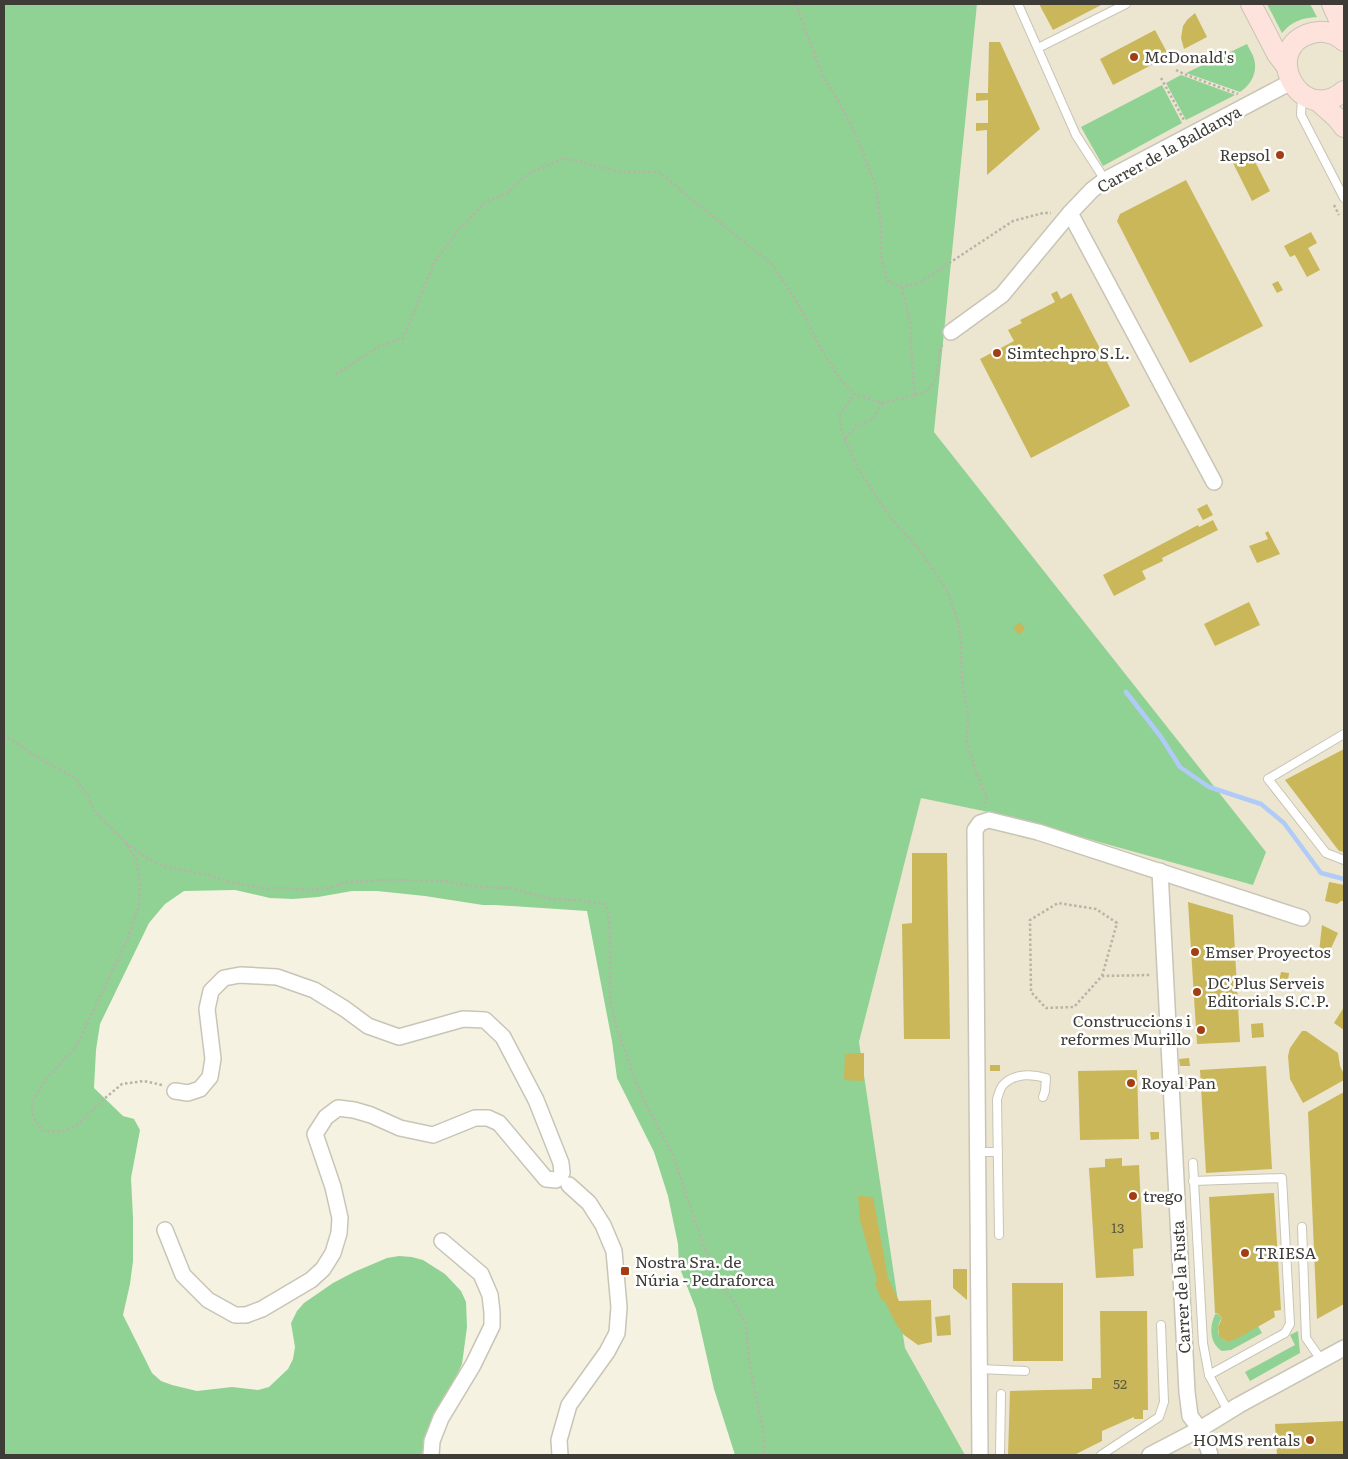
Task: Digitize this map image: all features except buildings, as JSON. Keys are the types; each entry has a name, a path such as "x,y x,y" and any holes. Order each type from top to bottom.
{"main road":[{"path":"1251,4 1277,54 1299,86 1338,118 1344,127"},
{"path":"1299,86 1290,51 1300,39 1315,32 1341,32 1332,4"},
{"path":"1299,86 1333,98 1344,91"}],"street":[{"name":"Carrer de la Baldanya","path":"951,332 1002,295 1070,213 1092,190 1105,180 1299,86"},
{"path":"1070,213 1214,482"},
{"path":"980,1455 975,830 980,823 988,820 1038,832 1302,918"},
{"name":"Carrer de la Fusta","path":"1160,871 1187,1392 1190,1416 1200,1429 1210,1455"},
{"path":"175,1090 188,1093 200,1090 210,1077 213,1059 207,1009 211,991 224,978 240,975 277,977 314,990 368,1026 399,1037 463,1019 485,1020 503,1037 536,1100 561,1163 562,1179"},
{"path":"165,1230 183,1275 208,1300 235,1316 246,1315 262,1309 310,1280 323,1269 333,1253 339,1233 340,1218 333,1187 315,1134 326,1117 338,1108 354,1110 371,1115 400,1128 433,1135 475,1118 488,1118 500,1123 546,1179 562,1179 589,1203 603,1225 614,1250 619,1307 617,1334 607,1352 569,1405 559,1440 560,1455"},
{"path":"431,1455 432,1441 441,1418 473,1366 492,1326 490,1295 481,1274 442,1241"},
{"path":"1150,1455 1344,1348"}],"lane":[{"path":"1018,4 1076,135 1105,180"},
{"path":"1038,48 1126,4"},
{"path":"1299,86 1301,115 1344,198"},
{"path":"1344,734 1268,779 1326,853 1344,860"},
{"path":"999,1235 997,1099 1002,1085 1014,1077 1035,1074 1046,1078 1043,1097"},
{"path":"978,1152 998,1152"},
{"path":"1193,1162 1203,1344 1209,1375 1228,1411"},
{"path":"1194,1181 1282,1178 1290,1324 1285,1333 1209,1375"},
{"path":"1302,1227 1306,1338 1322,1361"},
{"path":"1101,1455 1159,1417 1164,1402 1161,1325"},
{"path":"980,1369 1025,1371"},
{"path":"1000,1455 1001,1394"}],"path":[{"path":"796,4 822,75 840,102 876,186 881,226 881,256 887,281 902,287 919,282 1013,221 1043,213 1070,213"},
{"path":"1176,70 1240,94"},
{"path":"336,374 378,347 403,338 434,263 456,233 485,202 506,194 526,175 564,158 622,172 659,172 771,263 799,305 831,366 854,394 882,402 924,393 935,382 940,348 951,332"},
{"path":"902,287 910,322 916,395"},
{"path":"854,394 840,415 845,440 859,470 890,517 920,549 941,580 953,605 960,632 962,682 968,715 967,743 976,772 987,797 980,823"},
{"path":"845,440 856,426 873,419 882,402"},
{"path":"4,735 34,755 75,778 88,796 96,812 126,843 146,858 165,867 268,889 308,890 328,888 347,882 385,880 444,881 477,887 509,888 552,900 578,900 605,904 608,910 610,931 610,999 617,1029 643,1097 673,1155 718,1282 734,1302 746,1324 749,1362 764,1435 764,1455"},
{"path":"126,843 137,861 140,882 139,905 128,938 76,1046 46,1079 32,1101 33,1117 43,1131 60,1132 77,1125 122,1084 144,1081 175,1090"},
{"path":"1102,976 1117,923 1096,909 1058,902 1030,920 1031,992 1046,1008 1074,1006 1102,976 1150,975 1165,977"}],"shaded area":[{"path":"977,4 1344,4 1344,1455 965,1455 905,1348 859,1042 921,797 1003,815 1266,852 934,432"}],"green space":[{"path":"4,4 977,4 934,432 1266,852 1253,885 1003,815 921,798 859,1042 905,1348 965,1455 735,1455 714,1389 696,1309 679,1266 678,1244 668,1196 654,1152 617,1078 612,1041 587,911 483,905 377,891 352,891 293,899 270,898 235,890 184,891 165,904 149,923 100,1024 96,1050 94,1088 123,1116 134,1119 140,1130 131,1178 133,1261 123,1315 152,1373 161,1381 197,1391 232,1387 258,1390 269,1387 288,1369 293,1359 295,1347 291,1323 297,1311 304,1303 333,1283 354,1272 387,1258 399,1256 412,1257 423,1260 445,1274 461,1291 466,1302 467,1327 462,1364 421,1455 4,1455"},
{"path":"1267,4 1310,4 1317,17 1298,21 1282,33"},
{"path":"1247,44 1253,57 1255,69 1253,78 1240,92 1186,73"},
{"path":"1181,75 1235,95 1186,120 1166,83"},
{"path":"1162,85 1182,123 1103,166 1081,127"},
{"path":"1216,1313 1222,1318 1218,1327 1219,1334 1226,1341 1258,1326 1262,1333 1231,1350 1222,1351 1213,1339 1211,1328"},
{"path":"1298,1331 1300,1353 1250,1381 1245,1372 1295,1345 1290,1335"}],"waterway":[{"path":"1126,692 1161,737 1180,767 1209,787 1261,804 1284,823 1321,873 1344,879"}],"place":[{"name":"McDonald's","path":"1134,57"},
{"name":"Repsol","path":"1280,155"},
{"name":"Simtechpro S.L.","path":"997,353"},
{"name":"Emser Proyectos","path":"1195,952"},
{"name":"DC Plus Serveis Editorials S.C.P.","path":"1197,992"},
{"name":"Construccions i reformes Murillo","path":"1201,1030"},
{"name":"Royal Pan","path":"1131,1083"},
{"name":"trego","path":"1133,1196"},
{"name":"TRIESA","path":"1245,1253"},
{"name":"Nostra Sra. de Núria - Pedraforca","path":"625,1271"},
{"name":"HOMS rentals","path":"1310,1440"}]}
